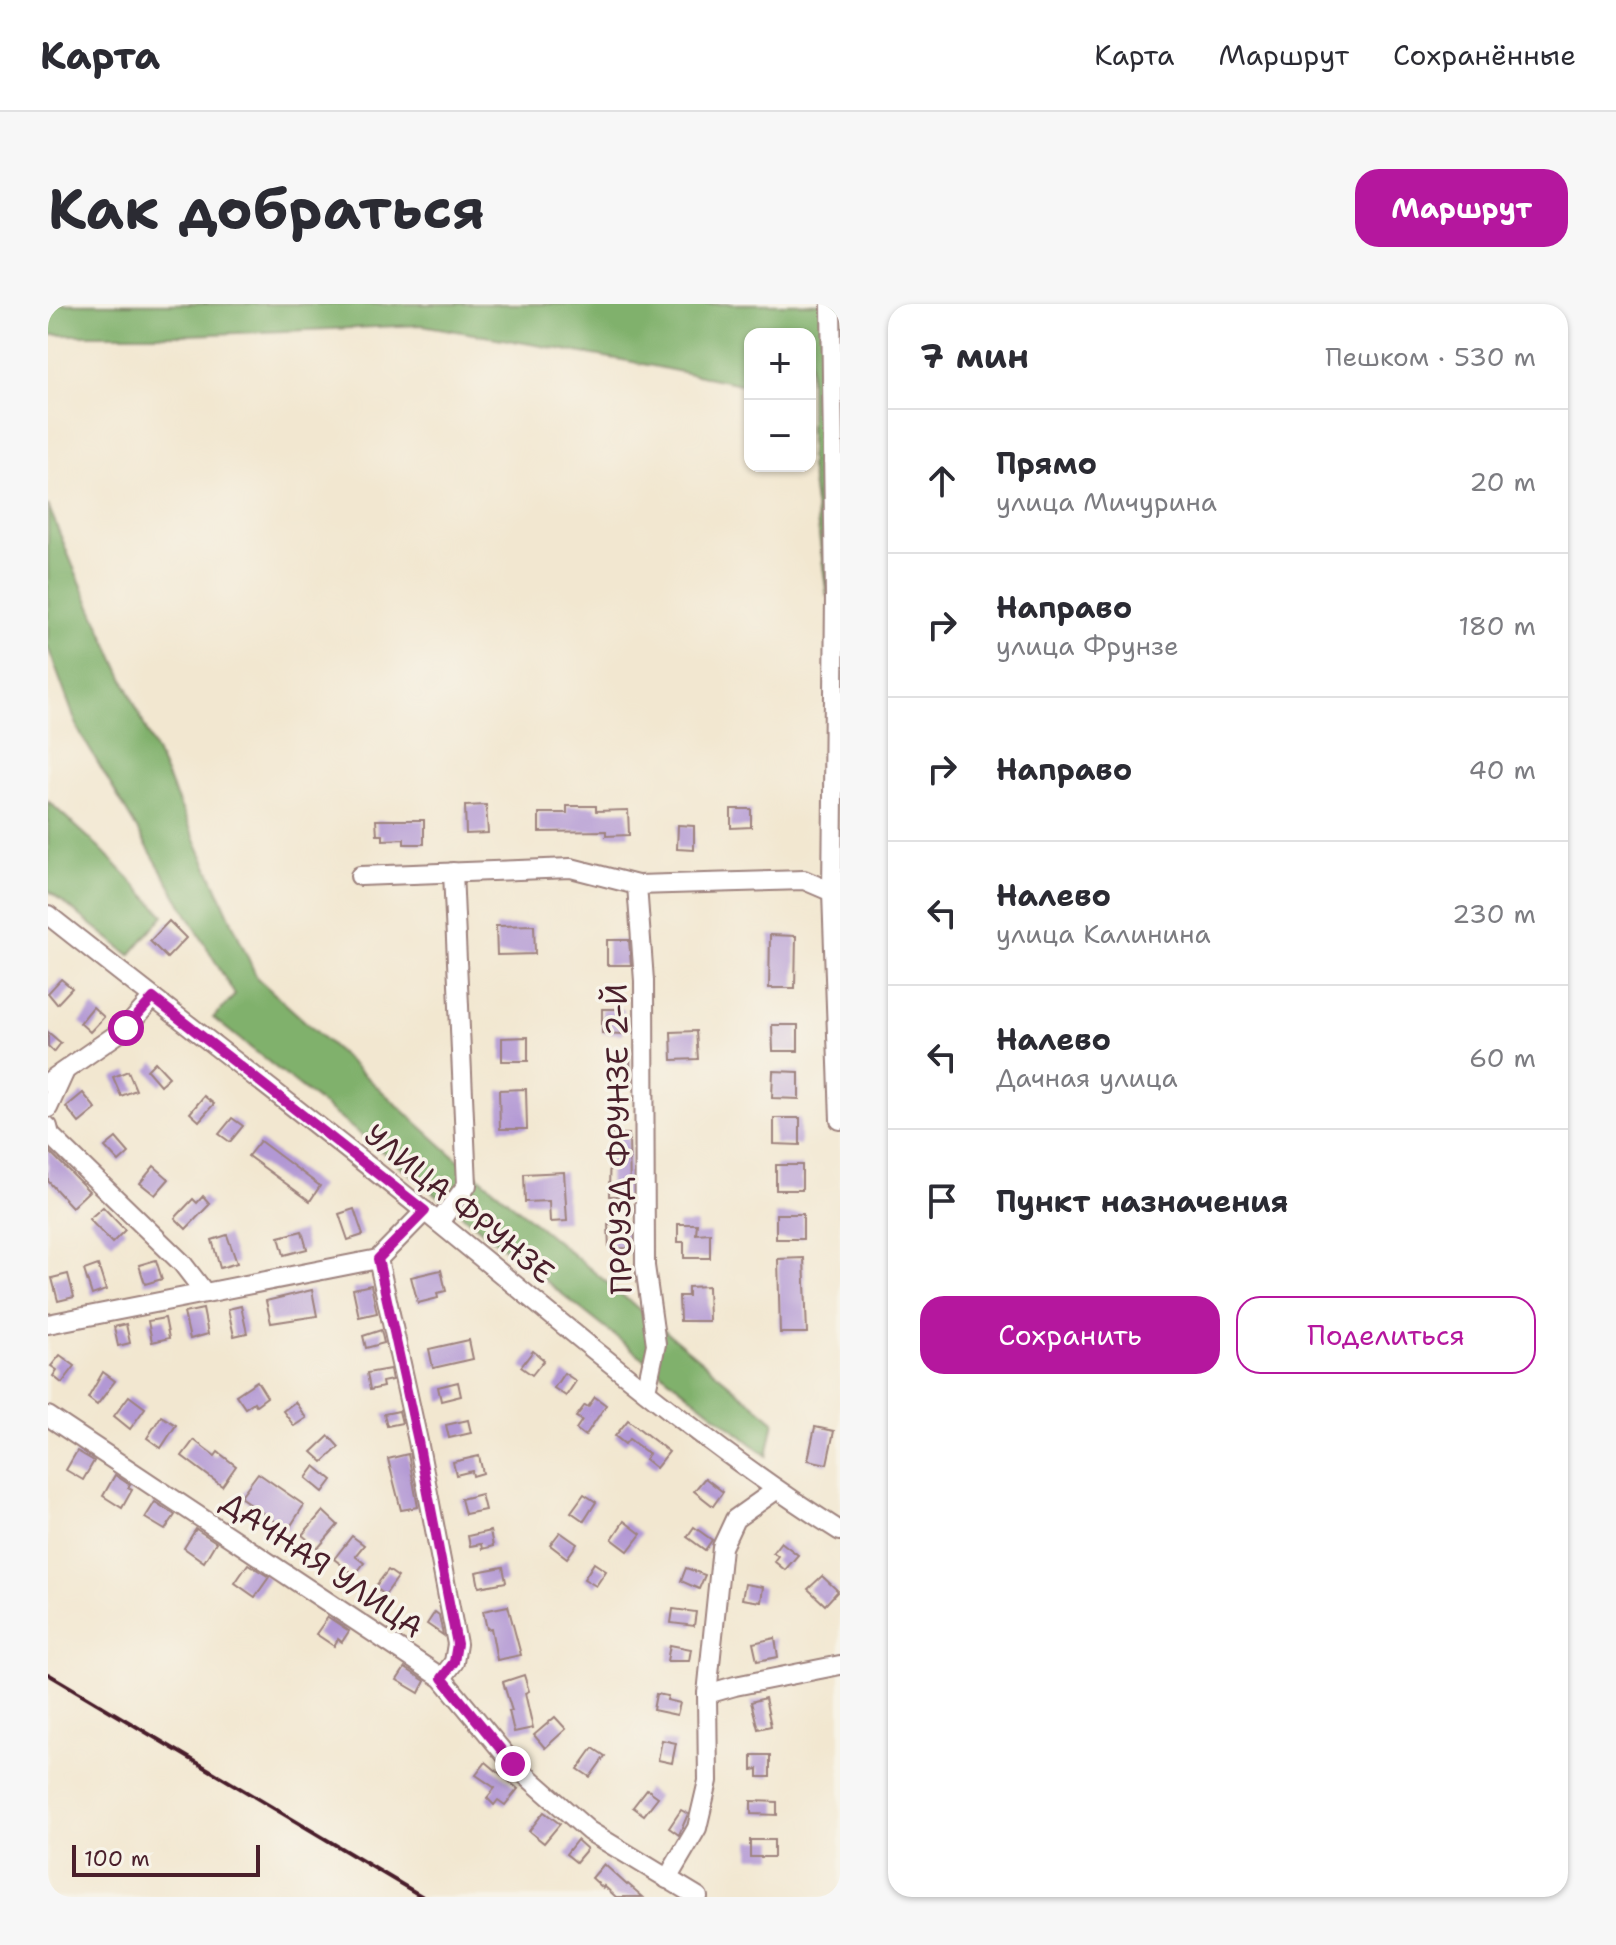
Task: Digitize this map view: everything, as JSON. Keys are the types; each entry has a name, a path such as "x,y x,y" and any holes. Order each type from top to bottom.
{"street":[{"path":"831,304 836,754 832,892 840,1120"},
{"path":"360,876 571,868 637,885 804,880 832,892"},
{"path":"48,1324 378,1259 467,1185 453,872"},
{"name":"ПРОУЗД ФРУНЗЕ 2-Й","path":"637,885 644,981 645,1266 656,1344 646,1391"},
{"name":"УЛИЦА ФРУНЗЕ","path":"48,915 432,1217 646,1391 776,1490 840,1531"},
{"path":"48,1108 56,1078 126,1028 153,998"},
{"path":"48,1127 50,1135 182,1263 205,1293"},
{"path":"378,1259 418,1441 457,1644 454,1662 442,1678"},
{"name":"ДАЧНАЯ УЛИЦА","path":"48,1416 442,1678 513,1764 589,1831 698,1897"},
{"path":"667,1879 697,1828 708,1781 707,1694 722,1547 735,1519 776,1490"},
{"path":"707,1694 840,1665"}],"green space":[{"path":"48,304 840,304 827,596 811,472 816,472 816,328 744,328 744,385 422,325 189,335 48,335"},
{"path":"48,505 257,978 448,1151 774,1421 767,1456 213,1018 235,995 79,731 48,647"},
{"path":"48,801 99,847 164,915 130,955 48,890"}],"building":[{"path":"486,805 488,833 466,834 465,806"},
{"path":"567,806 596,806 596,811 628,810 629,835 606,836 606,831 539,832 539,813 567,813"},
{"path":"731,809 751,809 751,827 731,828"},
{"path":"376,820 424,820 424,844 404,844 404,839 383,840 383,835 377,835"},
{"path":"678,825 694,826 694,850 677,849"},
{"path":"169,921 186,938 167,958 150,941"},
{"path":"534,925 535,954 497,955 496,926"},
{"path":"770,935 796,936 795,988 769,988"},
{"path":"607,940 629,940 631,965 607,965"},
{"path":"61,979 72,988 57,1004 48,993"},
{"path":"93,1007 104,1017 90,1032 80,1023"},
{"path":"602,1009 624,1009 623,1034 602,1033"},
{"path":"772,1025 798,1025 798,1051 773,1051"},
{"path":"696,1031 698,1059 672,1060 671,1032"},
{"path":"48,1032 61,1043 54,1052 48,1046"},
{"path":"528,1037 528,1061 502,1061 502,1038"},
{"path":"630,1058 631,1083 610,1083 609,1059"},
{"path":"155,1062 169,1077 160,1085 147,1070"},
{"path":"128,1071 136,1090 121,1096 113,1077"},
{"path":"773,1071 799,1072 799,1099 772,1098"},
{"path":"526,1089 527,1129 500,1129 499,1090"},
{"path":"83,1093 96,1109 79,1123 66,1107"},
{"path":"204,1096 214,1104 199,1121 190,1113"},
{"path":"232,1118 243,1126 230,1142 219,1134"},
{"path":"774,1118 800,1118 800,1145 774,1144"},
{"path":"610,1134 629,1134 630,1196 609,1196"},
{"path":"116,1138 129,1153 119,1162 105,1147"},
{"path":"260,1141 320,1186 310,1201 248,1156"},
{"path":"48,1150 89,1191 72,1207 48,1181"},
{"path":"776,1165 802,1165 802,1190 776,1190"},
{"path":"154,1166 169,1179 155,1195 140,1183"},
{"path":"564,1172 567,1221 550,1222 549,1201 525,1202 524,1174"},
{"path":"203,1196 210,1204 186,1229 175,1218 193,1199 197,1203"},
{"path":"103,1207 125,1230 112,1243 89,1219"},
{"path":"354,1209 363,1235 348,1240 339,1214"},
{"path":"776,1214 803,1214 803,1239 776,1239"},
{"path":"629,1223 629,1248 609,1249 608,1224"},
{"path":"678,1224 697,1224 696,1234 710,1233 710,1258 684,1258 684,1242 678,1242"},
{"path":"302,1231 307,1249 284,1255 279,1237"},
{"path":"227,1235 237,1263 220,1268 212,1240"},
{"path":"804,1258 807,1333 780,1333 778,1259"},
{"path":"156,1260 162,1279 145,1284 139,1265"},
{"path":"98,1265 106,1290 92,1295 84,1270"},
{"path":"441,1270 446,1291 437,1293 438,1298 418,1303 411,1277"},
{"path":"68,1274 74,1297 58,1301 52,1278"},
{"path":"371,1285 377,1313 359,1317 353,1289"},
{"path":"708,1286 709,1321 680,1321 679,1296 688,1296 688,1287"},
{"path":"312,1290 317,1316 271,1323 266,1301"},
{"path":"241,1306 247,1333 234,1336 228,1309"},
{"path":"203,1309 208,1334 190,1339 184,1313"},
{"path":"165,1318 169,1338 152,1342 148,1321"},
{"path":"126,1324 130,1343 118,1346 114,1327"},
{"path":"381,1330 384,1343 366,1348 363,1336"},
{"path":"469,1340 473,1359 433,1368 429,1349"},
{"path":"533,1351 544,1360 532,1375 521,1367"},
{"path":"60,1355 75,1366 62,1383 53,1376 57,1370 51,1366"},
{"path":"390,1369 392,1380 382,1382 383,1387 370,1390 367,1373"},
{"path":"103,1372 115,1381 97,1405 88,1398"},
{"path":"564,1373 576,1381 566,1396 554,1388"},
{"path":"257,1381 267,1397 245,1408 236,1395"},
{"path":"458,1382 461,1396 441,1401 438,1387"},
{"path":"129,1396 145,1408 130,1429 114,1416"},
{"path":"595,1397 606,1405 585,1436 576,1429 582,1420 576,1417"},
{"path":"295,1402 306,1418 294,1426 283,1411"},
{"path":"399,1411 402,1423 387,1426 384,1414"},
{"path":"161,1416 176,1425 161,1448 147,1438"},
{"path":"468,1420 471,1433 449,1438 446,1425"},
{"path":"628,1420 669,1452 656,1468 645,1459 649,1454 629,1439 625,1444 615,1436"},
{"path":"815,1427 834,1431 827,1464 808,1460"},
{"path":"329,1436 339,1447 323,1462 312,1452"},
{"path":"194,1440 215,1456 218,1452 236,1466 222,1486 182,1456"},
{"path":"77,1451 94,1461 83,1480 66,1470"},
{"path":"408,1454 418,1507 401,1510 388,1459"},
{"path":"479,1456 483,1473 473,1476 472,1471 456,1475 453,1462"},
{"path":"315,1466 332,1480 323,1492 306,1478"},
{"path":"258,1473 304,1505 288,1530 240,1497"},
{"path":"115,1475 130,1485 128,1488 132,1490 122,1508 103,1496"},
{"path":"705,1478 723,1492 713,1506 694,1491"},
{"path":"481,1494 485,1510 465,1514 461,1499"},
{"path":"584,1494 596,1502 584,1521 571,1512"},
{"path":"155,1502 175,1515 165,1530 145,1518"},
{"path":"323,1511 338,1525 318,1548 302,1535"},
{"path":"624,1521 641,1534 628,1551 612,1539"},
{"path":"694,1527 712,1540 705,1550 687,1537"},
{"path":"196,1529 216,1542 204,1562 184,1548"},
{"path":"490,1531 493,1546 482,1549 481,1544 470,1546 468,1536"},
{"path":"560,1532 577,1544 567,1558 550,1545"},
{"path":"352,1536 364,1545 355,1556 364,1563 355,1575 334,1559"},
{"path":"781,1542 798,1555 785,1570 774,1561 778,1556 773,1552"},
{"path":"594,1563 606,1571 596,1586 584,1579"},
{"path":"248,1564 269,1577 255,1597 235,1583"},
{"path":"503,1567 506,1582 479,1587 476,1572"},
{"path":"686,1568 705,1575 699,1589 681,1581"},
{"path":"388,1570 398,1577 385,1595 375,1587"},
{"path":"822,1576 838,1591 825,1605 808,1589"},
{"path":"745,1584 763,1587 761,1602 742,1599"},
{"path":"508,1606 521,1655 497,1660 491,1628 487,1629 483,1611"},
{"path":"673,1609 696,1612 694,1626 671,1623"},
{"path":"435,1612 439,1615 443,1635 427,1624"},
{"path":"328,1617 349,1631 342,1642 338,1639 334,1646 316,1634"},
{"path":"775,1638 778,1657 757,1661 753,1643"},
{"path":"670,1645 691,1649 689,1661 667,1661"},
{"path":"405,1668 425,1681 419,1693 397,1680"},
{"path":"524,1675 533,1728 514,1732 509,1711 512,1711 503,1682"},
{"path":"656,1694 680,1703 677,1715 653,1710"},
{"path":"765,1698 771,1726 758,1729 751,1702"},
{"path":"555,1717 566,1729 545,1748 534,1735"},
{"path":"662,1740 676,1743 672,1763 658,1760"},
{"path":"593,1748 605,1756 590,1777 578,1769"},
{"path":"752,1755 770,1755 770,1777 758,1777 758,1769 752,1770"},
{"path":"486,1762 518,1789 505,1805 498,1800 494,1805 487,1798 495,1788 476,1775"},
{"path":"647,1789 658,1797 644,1815 633,1807"},
{"path":"751,1801 777,1802 777,1815 751,1814"},
{"path":"681,1810 688,1814 679,1835 669,1828"},
{"path":"544,1812 560,1824 544,1843 529,1831"},
{"path":"577,1840 587,1849 576,1862 566,1854"},
{"path":"750,1840 774,1840 774,1857 750,1857"},
{"path":"604,1864 643,1897 616,1897 603,1888 592,1878"}],"railway":[{"path":"48,1674 423,1897"}],"route":[{"path":"126,1028 153,998 425,1211 378,1259 418,1441 457,1644 454,1662 442,1678 513,1764"}]}
